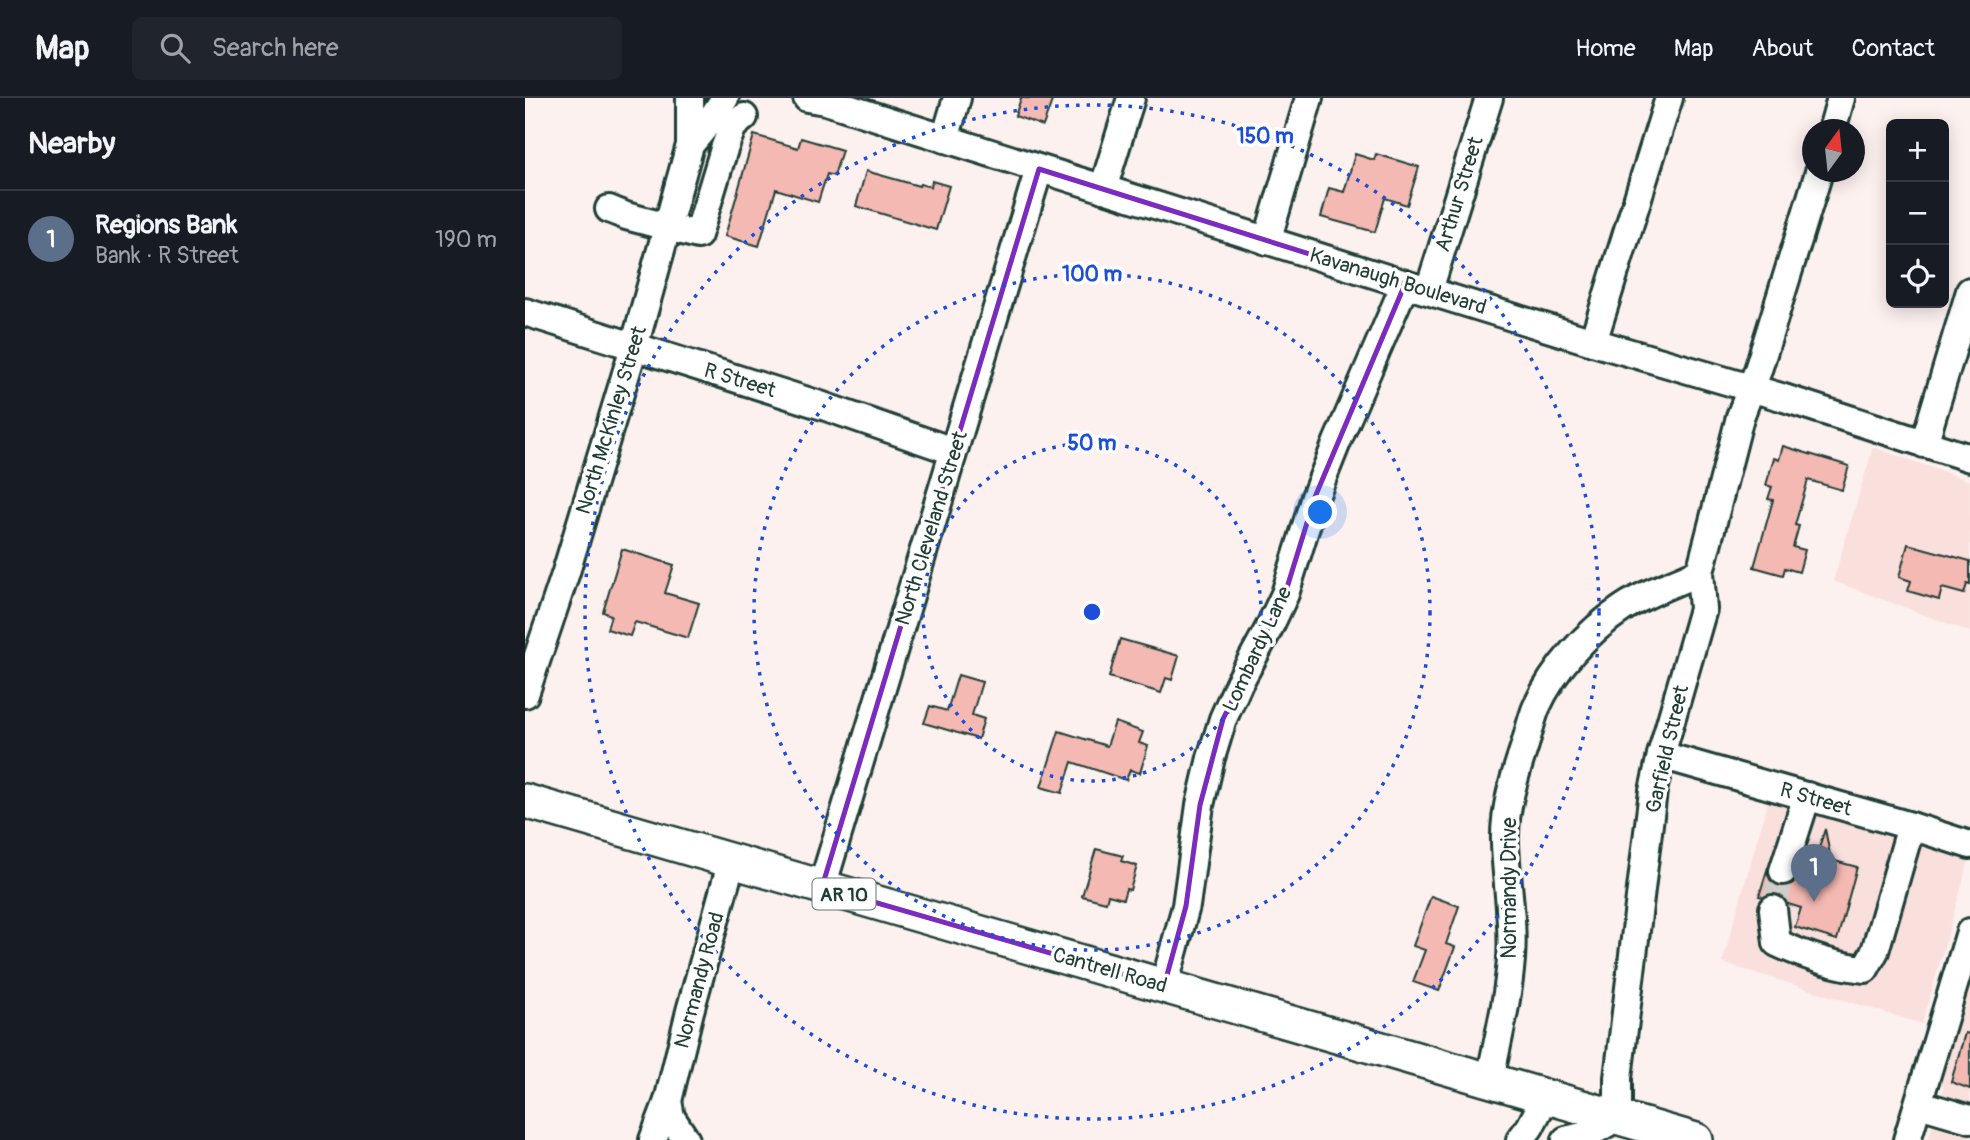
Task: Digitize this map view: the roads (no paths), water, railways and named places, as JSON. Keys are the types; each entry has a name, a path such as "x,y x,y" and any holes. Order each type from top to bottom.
{"main road":[{"name":"Cantrell Road","path":"525,801 1696,1140"}],"street":[{"path":"690,98 690,145"},
{"path":"690,145 725,98"},
{"path":"945,139 957,98"},
{"path":"1103,189 1132,98"},
{"path":"1267,241 1309,98"},
{"name":"Arthur Street","path":"1417,287 1489,98"},
{"path":"1593,342 1669,98"},
{"path":"1835,119 1841,98"},
{"name":"Kavanaugh Boulevard","path":"819,99 1267,241 1781,397 1970,458"},
{"path":"609,209 698,235 724,149 733,126 744,117"},
{"name":"North McKinley Street","path":"525,694 536,622 566,572 634,347 690,145"},
{"name":"North Cleveland Street","path":"823,887 1039,169"},
{"name":"Garfield Street","path":"1618,1117 1618,1078 1653,792 1703,609 1700,572 1740,417 1751,390 1816,182"},
{"name":"Lombardy Lane","path":"1164,986 1186,906 1200,805 1223,719 1285,594 1328,464 1417,287"},
{"path":"1924,444 1970,291"},
{"name":"R Street","path":"525,312 823,406 953,451"},
{"name":"Normandy Drive","path":"1490,1079 1505,1012 1511,958 1505,840 1507,821 1513,781 1538,705 1554,676 1597,628 1623,608 1700,572"},
{"name":"R Street","path":"1661,755 1970,845"},
{"path":"1783,871 1807,796"},
{"path":"1773,909 1777,943 1804,955 1865,969 1875,951 1911,826"},
{"name":"Normandy Road","path":"653,1140 668,1101 732,860"},
{"path":"1907,1140 1970,932"},
{"path":"1520,1140 1546,1096"},
{"path":"668,1101 671,1117 686,1140"},
{"path":"1919,1104 1970,1119"},
{"path":"1566,1140 1587,1135 1618,1117"}],"tunnel":[{"path":"1773,909 1783,871"}],"place":[{"name":"Regions Bank","path":"1814,902"}]}
